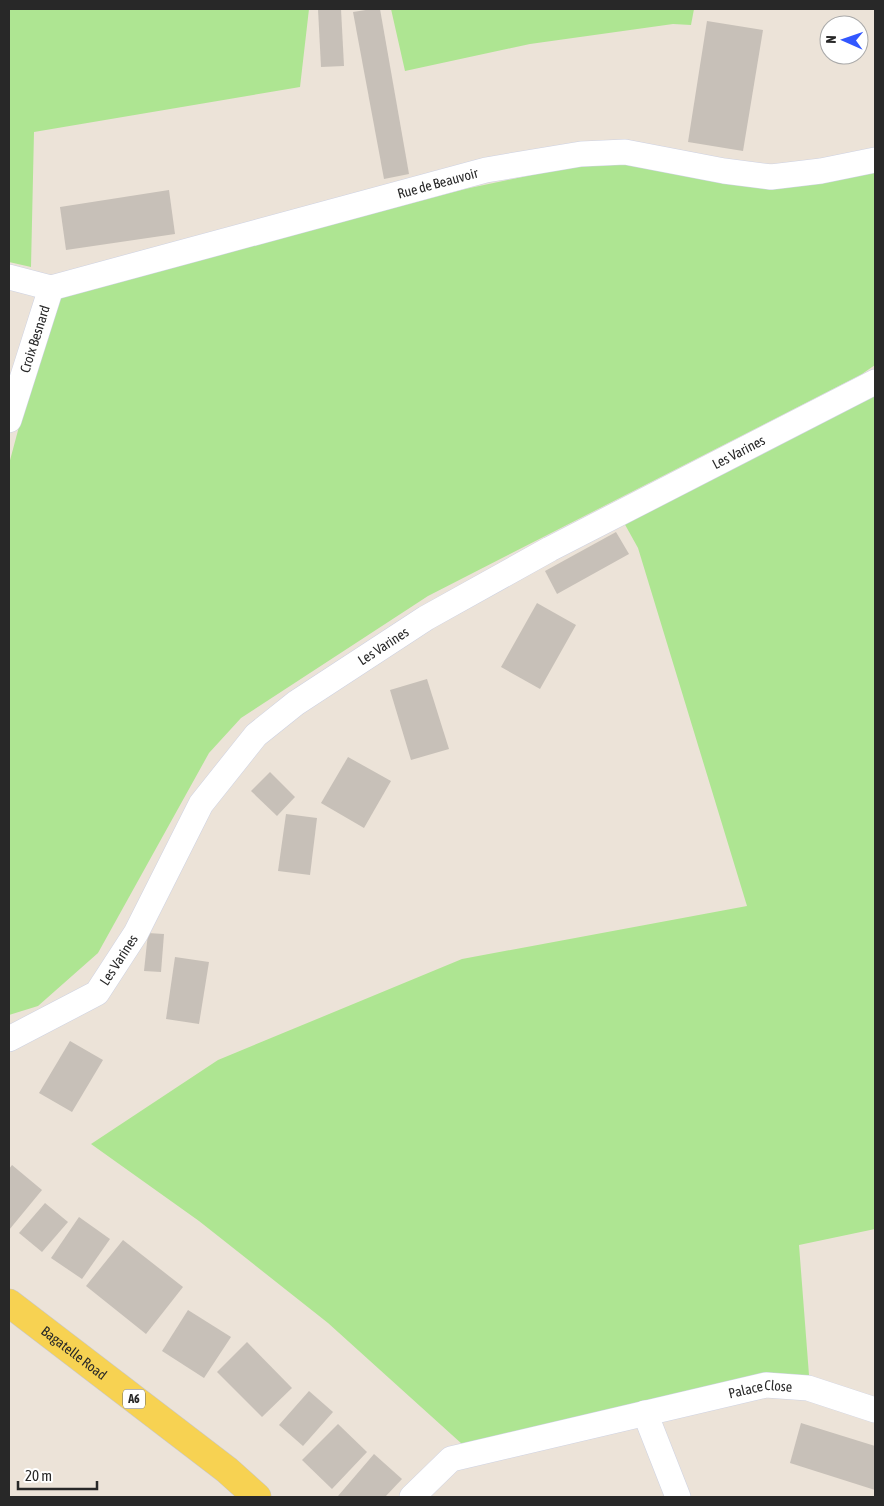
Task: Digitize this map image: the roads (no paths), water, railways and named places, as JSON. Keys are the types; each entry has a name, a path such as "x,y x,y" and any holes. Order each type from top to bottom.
{"main road":[{"name":"Bagatelle Road","path":"9,1303 227,1470 257,1497"}],"street":[{"name":"Rue de Beauvoir","path":"9,277 51,288 486,170 581,154 625,152 724,171 771,177 821,171 875,160"},
{"name":"Croix Besnard","path":"9,420 51,288"},
{"name":"Les Varines","path":"9,1039 97,993 136,933 201,804 256,735 296,703 426,618 550,548 875,382"},
{"name":"Palace Close","path":"412,1497 451,1459 766,1385 808,1388 875,1410"},
{"path":"645,1413 678,1497"}]}
